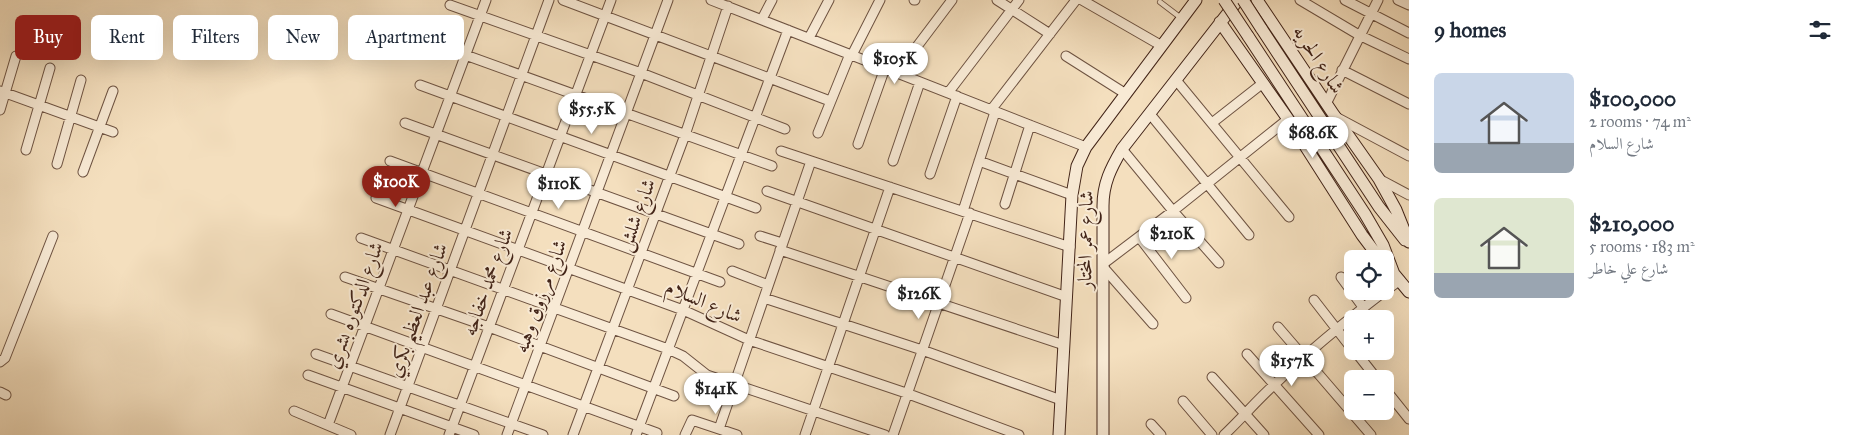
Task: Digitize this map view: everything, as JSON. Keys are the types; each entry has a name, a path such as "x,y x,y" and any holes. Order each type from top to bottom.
{"main road":[{"name":"شارع عمر المختار","path":"1059,435 1072,195 1077,166 1086,147 1196,0"},
{"path":"1224,0 1365,214 1383,245 1397,277"},
{"name":"شارع عمر المختار","path":"1103,435 1103,194 1109,171 1122,149 1238,0"},
{"path":"1243,0 1379,207 1409,244"},
{"path":"1232,39 1230,25 1237,12 1242,8 1260,5"},
{"name":"شارع الحريه","path":"1260,5 1326,104 1380,179 1396,210 1409,244"},
{"path":"1220,22 1288,120 1373,250"},
{"path":"1394,274 1409,292"}],"street":[{"name":"شارع الدكتوره بشري","path":"328,425 486,0"},
{"name":"شارع عبد العظيم بكري","path":"390,435 549,0"},
{"path":"563,0 830,101"},
{"name":"شارع محمد خفاجه","path":"451,431 611,0"},
{"name":"شارع مرزوق وهبه","path":"507,435 668,0"},
{"path":"711,0 724,3 762,20 1086,147"},
{"path":"762,20 772,0"},
{"path":"809,38 829,0"},
{"path":"818,133 851,55 880,0"},
{"path":"897,73 952,0"},
{"path":"997,0 1050,34"},
{"path":"930,174 953,95 1019,0"},
{"path":"893,435 955,256 993,111 1076,0"},
{"path":"1082,0 1162,46"},
{"path":"1300,0 1359,35 1409,59"},
{"path":"1345,0 1409,33"},
{"path":"1326,104 1378,0"},
{"path":"1398,0 1409,5"},
{"name":"شارع شلش","path":"573,435 685,135 711,56 724,3"},
{"path":"450,5 641,73 785,129"},
{"path":"637,431 788,30"},
{"path":"466,55 772,166"},
{"path":"1066,56 1126,94"},
{"path":"0,110 3,92 15,59"},
{"path":"26,150 50,68"},
{"path":"858,144 884,68"},
{"path":"1342,70 1409,104"},
{"path":"57,164 80,80"},
{"path":"1176,80 1289,217"},
{"path":"893,161 920,82"},
{"path":"1212,123 1263,83"},
{"path":"420,84 756,208"},
{"path":"83,172 113,91"},
{"path":"3,92 113,132"},
{"path":"1150,114 1249,235"},
{"path":"1334,115 1409,156"},
{"path":"1153,324 1102,266 1288,120"},
{"path":"405,123 739,244"},
{"path":"1005,204 1030,125"},
{"path":"1122,149 1219,263"},
{"path":"781,151 1070,247"},
{"path":"390,161 720,282"},
{"path":"719,429 811,161"},
{"path":"979,161 1072,195"},
{"path":"1380,179 1409,195"},
{"path":"805,435 890,187"},
{"path":"767,191 1067,297"},
{"name":"شارع السلام","path":"376,198 683,310 750,340 906,393 1019,435"},
{"path":"0,362 5,358 53,236"},
{"path":"760,236 781,247 858,276 1064,345"},
{"path":"1140,237 1186,298"},
{"path":"361,238 668,349 683,356 707,375 885,435"},
{"path":"732,271 768,285"},
{"path":"345,277 489,327 674,396"},
{"path":"1341,277 1363,307"},
{"path":"1394,280 1397,277"},
{"path":"764,298 922,350 1061,400"},
{"path":"1314,300 1344,338"},
{"path":"1224,435 1303,357 1373,300"},
{"path":"331,314 584,406 637,431 657,433"},
{"path":"1278,327 1371,435"},
{"path":"316,354 543,435"},
{"path":"1247,354 1319,435"},
{"path":"1362,360 1370,370"},
{"path":"308,375 400,408 451,431 474,435"},
{"path":"1212,377 1264,435"},
{"path":"1394,400 1409,419"},
{"path":"1183,401 1212,435"},
{"path":"294,411 351,435"},
{"path":"685,435 692,420 737,435"},
{"path":"1150,424 1161,435"}],"lane":[{"path":"1157,7 1161,1 1182,19"}]}
